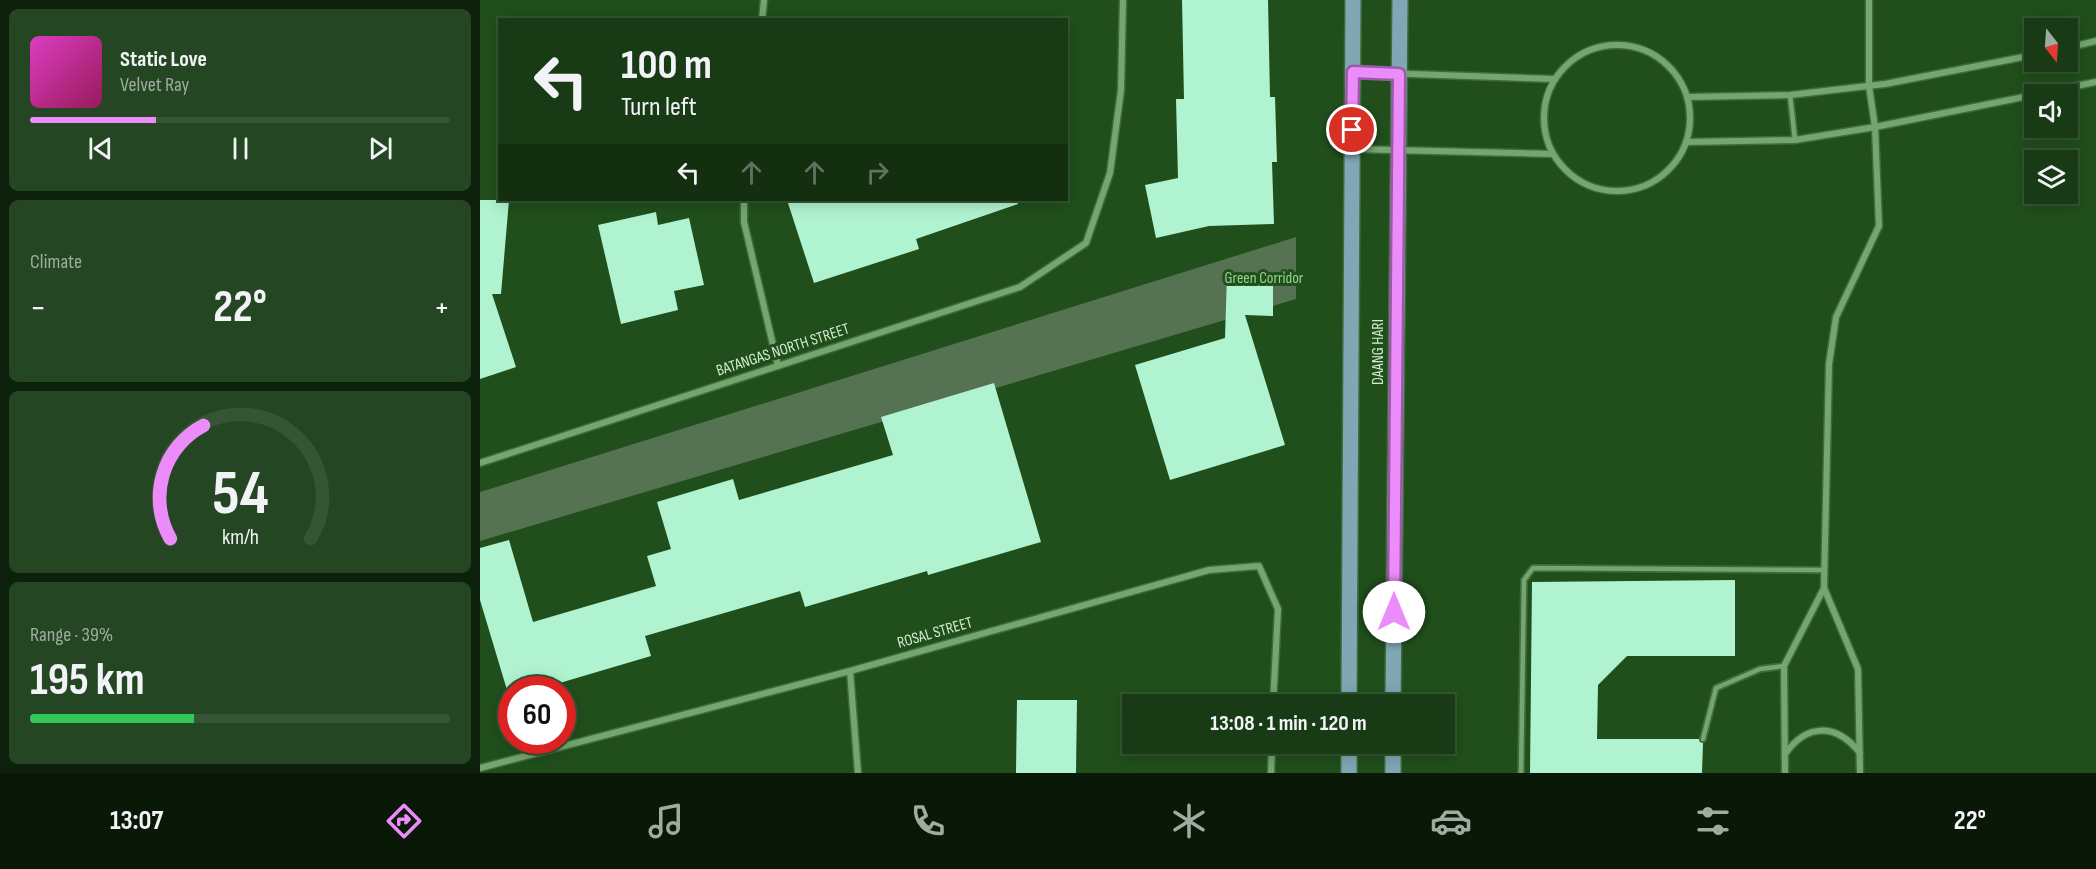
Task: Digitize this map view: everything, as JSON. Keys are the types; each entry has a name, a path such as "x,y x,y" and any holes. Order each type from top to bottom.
{"main road":[{"name":"DAANG HARI","path":"1349,694 1353,0"},
{"name":"DAANG HARI","path":"1393,694 1400,0"},
{"path":"1349,754 1349,773"},
{"path":"1393,754 1393,773"}],"street":[{"path":"762,18 764,0"},
{"name":"BATANGAS NORTH STREET","path":"480,463 1020,287 1086,243 1110,173 1121,90 1124,0"},
{"path":"1860,773 1858,669 1824,588 1824,570 1829,364 1836,316 1879,226 1875,127 1869,86 1869,0"},
{"path":"2078,45 2096,41"},
{"path":"1615,45 1640,48 1661,58 1678,76 1688,97 1691,112 1687,142 1675,163 1658,179 1635,189 1612,191 1588,185 1568,172 1552,154 1545,136 1543,116 1546,97 1555,79 1570,61 1592,49 1615,45"},
{"path":"1688,97 1790,95 1869,86 1962,70 2024,56"},
{"path":"1353,72 1555,79"},
{"path":"2078,86 2096,82"},
{"path":"1687,142 1795,140 1875,127 2024,97"},
{"path":"1352,149 1552,154"},
{"path":"744,201 744,222 778,366"},
{"name":"ROSAL STREET","path":"480,768 850,671 1209,570 1258,566 1278,609 1274,694"},
{"path":"1785,773 1784,666 1824,588"},
{"path":"850,671 858,773"},
{"path":"1785,754 1794,741 1822,730 1838,733 1850,741 1860,753"},
{"path":"1270,773 1271,754"}],"lane":[{"path":"1790,95 1795,140"},
{"path":"1521,773 1524,580 1533,568 1824,570"},
{"path":"1703,739 1716,688 1760,669 1784,666"}],"green space":[{"name":"Green Corridor","path":"1296,237 1296,299 480,541 480,492"}],"building":[{"path":"1182,0 1268,0 1270,97 1275,97 1277,162 1272,162 1274,224 1209,226 1156,238 1145,185 1178,178 1176,99 1184,99"},
{"path":"480,200 509,201 501,294 492,294 516,367 480,379"},
{"path":"787,201 1017,201 1018,204 916,239 919,249 814,283"},
{"path":"656,212 658,225 689,218 704,285 674,291 678,310 621,324 598,225"},
{"path":"1232,273 1236,286 1273,286 1273,316 1245,315 1285,445 1170,480 1135,365 1225,338 1227,274"},
{"path":"994,383 1041,542 928,575 927,571 805,607 800,591 645,636 651,656 576,678 576,676 503,676 480,600 480,548 509,540 533,622 656,586 647,556 671,549 657,502 733,479 739,500 893,455 881,417"},
{"path":"1735,580 1735,656 1627,656 1598,685 1597,739 1699,739 1703,743 1702,773 1530,773 1532,582"},
{"path":"1017,700 1077,700 1076,773 1016,773"}],"route":[{"path":"1352,130 1353,72 1399,74 1394,612"}]}
